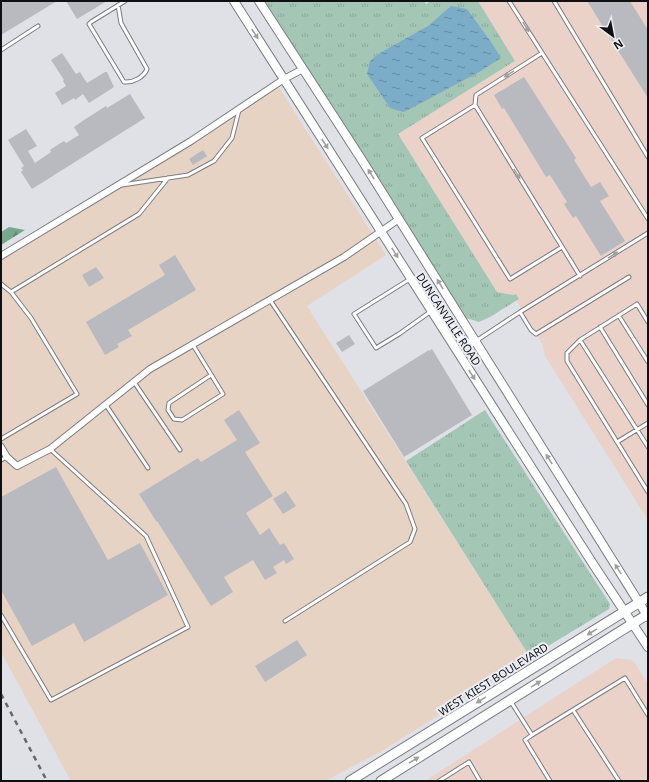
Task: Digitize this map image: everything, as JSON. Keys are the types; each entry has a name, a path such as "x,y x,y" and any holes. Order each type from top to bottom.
{"main road":[{"name":"DUNCANVILLE ROAD","path":"234,1 592,564 648,647"},
{"name":"DUNCANVILLE ROAD","path":"259,1 399,219 648,615"},
{"path":"432,311 439,311 461,339 468,343 476,341"},
{"path":"459,354 476,341"},
{"name":"WEST KIEST BOULEVARD","path":"350,781 648,597"},
{"path":"374,766 382,780 648,615"},
{"path":"502,687 510,700"}],"street":[{"path":"1,256 191,141 284,79 303,69"},
{"path":"1,446 4,458 17,466 50,449 150,370 344,257 399,219"}],"lane":[{"path":"118,5 121,23 147,69 145,74 130,83 124,82 89,24 118,5 125,1"},
{"path":"510,1 648,219"},
{"path":"554,1 648,157"},
{"path":"1,50 38,26"},
{"path":"542,53 476,95 475,105 580,276"},
{"path":"475,105 422,138 510,279 562,247"},
{"path":"117,186 188,175 214,161 232,138 240,109"},
{"path":"11,292 139,214 168,178"},
{"path":"476,341 648,233"},
{"path":"520,312 531,330 536,334 629,276"},
{"path":"411,279 354,314 376,348 432,311"},
{"path":"1,284 11,292 31,318 77,394 1,439"},
{"path":"270,300 406,504 415,529 410,542 285,620"},
{"path":"648,322 637,304 580,340 567,353 567,361 648,492"},
{"path":"619,316 648,362"},
{"path":"600,327 648,405"},
{"path":"580,340 648,447"},
{"path":"193,345 223,394 182,420 174,419 168,410 169,402 211,375"},
{"path":"134,382 180,450"},
{"path":"106,405 148,468"},
{"path":"617,442 648,423"},
{"path":"1,615 51,700 188,627 146,536 50,449"},
{"path":"550,781 525,740 532,735 625,678 648,716"},
{"path":"510,700 532,735"},
{"path":"573,710 619,781"},
{"path":"439,781 469,762 480,781"}],"shaded area":[{"path":"478,1 648,1 648,520 545,356 543,345 513,295 497,292 398,134 515,61"},
{"path":"278,86 386,255 307,306 530,657 382,751 325,781 71,781 1,652 1,261"},
{"path":"616,658 633,660 648,684 648,781 425,781"}],"green space":[{"path":"265,1 424,1 426,4 431,1 478,1 515,61 398,134 497,292 513,295 516,294 519,299 479,322 466,318"},
{"path":"9,227 25,230 1,245 1,232"},
{"path":"485,410 610,604 609,609 530,657 406,461"}],"water":[{"path":"451,6 467,9 501,58 479,72 408,110 403,112 390,108 367,74 370,61 380,53 428,26"}],"building":[{"path":"5,1 57,1 1,35 1,4"},
{"path":"66,1 107,1 77,19"},
{"path":"587,1 630,1 648,30 648,98"},
{"path":"62,53 76,74 80,72 87,83 107,72 114,87 89,103 83,94 75,100 74,98 62,105 55,93 66,86 63,81 64,80 51,60"},
{"path":"524,77 576,158 574,160 591,187 600,182 609,196 600,201 625,241 601,256 576,216 573,218 564,204 567,202 550,175 546,177 504,108 502,109 494,95"},
{"path":"130,94 145,118 32,189 21,172 23,170 21,168 24,166 8,140 26,129 37,146 28,151 35,163 51,152 50,150 56,146 64,141 66,143 79,135 74,127 106,106 107,108"},
{"path":"203,150 207,156 193,165 189,159"},
{"path":"175,255 196,290 128,330 132,336 117,344 119,347 105,355 86,322 165,275 159,265"},
{"path":"96,267 104,278 89,287 82,275"},
{"path":"349,335 355,344 342,352 336,343"},
{"path":"432,349 472,415 404,457 363,391"},
{"path":"239,410 260,443 245,452 273,496 246,513 260,535 269,528 280,545 284,543 294,559 286,564 284,560 273,567 277,573 265,580 253,560 224,577 233,592 211,606 139,494 198,458 201,462 237,440 224,420"},
{"path":"56,467 108,560 140,543 168,595 84,642 74,623 32,646 1,590 1,497"},
{"path":"286,491 296,506 283,514 273,499"},
{"path":"297,640 307,655 265,682 255,666"}],"railway":[{"path":"1,694 47,781"}]}
